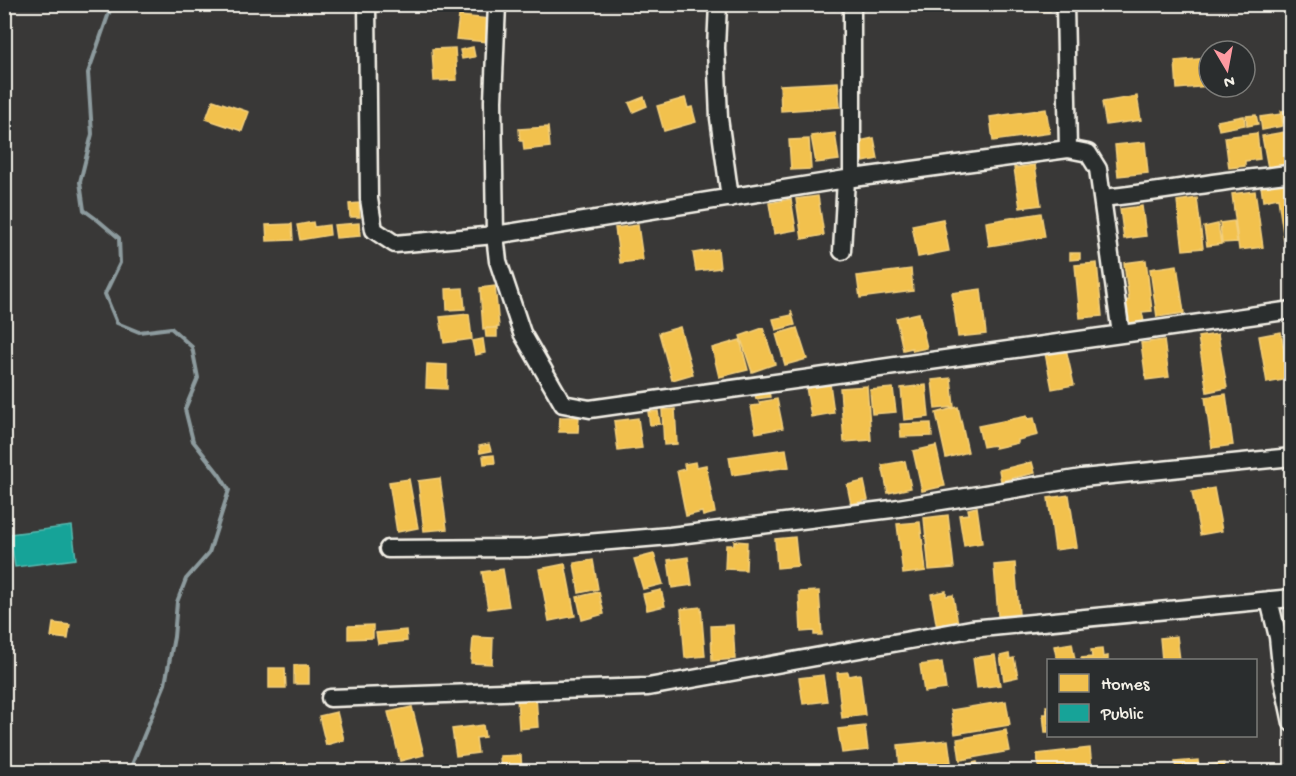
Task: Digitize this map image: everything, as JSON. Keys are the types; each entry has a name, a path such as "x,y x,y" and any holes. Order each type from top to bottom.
{"street":[{"path":"367,4 369,199 374,230 395,244 495,236 849,178 1068,149 1088,153 1098,169 1121,334"},
{"path":"496,4 493,101 495,236 498,261 522,333 563,404 590,409 1292,310"},
{"path":"718,4 716,48 719,118 730,198"},
{"path":"842,251 849,178 852,4"},
{"path":"1065,4 1068,149"},
{"path":"1102,198 1292,173"},
{"path":"388,549 527,548 670,536 892,509 1082,478 1292,457"},
{"path":"330,698 648,687 971,629 1292,598"},
{"path":"1269,600 1278,637 1282,676 1292,723"}],"building: Homes":[{"path":"803,4 836,4 835,10 803,6"},
{"path":"996,4 1050,4 1050,11 996,10"},
{"path":"459,16 490,19 488,42 456,39"},
{"path":"473,47 475,57 462,59 460,50"},
{"path":"455,48 457,80 434,81 432,49"},
{"path":"1197,59 1197,87 1177,89 1175,61"},
{"path":"838,82 840,107 781,111 780,85"},
{"path":"4,89 6,89 9,100 6,102 9,109 5,111 7,116 4,117"},
{"path":"1137,96 1141,120 1106,125 1102,102"},
{"path":"644,97 647,106 633,112 629,103"},
{"path":"685,98 688,108 692,107 696,122 664,131 657,106"},
{"path":"213,100 249,112 242,131 206,119"},
{"path":"1046,109 1050,133 993,141 990,117"},
{"path":"1288,110 1290,122 1284,123 1281,111"},
{"path":"1281,114 1283,126 1262,130 1260,117"},
{"path":"1256,115 1258,124 1247,126 1246,116"},
{"path":"1244,116 1245,125 1219,130 1217,121"},
{"path":"548,127 550,147 524,150 523,141 520,141 519,129"},
{"path":"1284,132 1290,164 1268,168 1262,136"},
{"path":"835,133 839,160 816,163 811,136"},
{"path":"1257,133 1260,159 1245,161 1245,166 1229,168 1225,137"},
{"path":"874,138 878,159 863,162 859,141"},
{"path":"809,139 811,169 791,170 789,140"},
{"path":"1145,142 1148,173 1118,176 1115,145"},
{"path":"1035,165 1041,205 1020,208 1014,168"},
{"path":"1292,182 1292,239 1284,240 1278,198 1263,201 1261,186"},
{"path":"1255,191 1263,247 1239,250 1232,194"},
{"path":"818,196 824,235 802,239 796,199"},
{"path":"1197,198 1203,248 1183,250 1177,201"},
{"path":"791,199 796,230 774,234 769,203"},
{"path":"359,203 360,217 350,217 349,204"},
{"path":"1142,206 1146,236 1124,239 1120,209"},
{"path":"1041,213 1045,237 989,246 986,222"},
{"path":"943,219 949,251 918,257 912,225"},
{"path":"1234,221 1237,242 1222,243 1220,223"},
{"path":"313,222 314,227 329,225 330,235 300,240 297,225"},
{"path":"359,223 360,236 336,238 334,225"},
{"path":"292,224 293,240 267,241 266,225"},
{"path":"1218,224 1221,244 1207,246 1204,227"},
{"path":"638,225 643,260 620,263 615,228"},
{"path":"718,249 720,268 696,271 693,253"},
{"path":"1070,253 1080,253 1080,259 1070,260"},
{"path":"1146,260 1152,311 1142,312 1144,322 1125,325 1121,301 1129,300 1124,263"},
{"path":"1097,263 1102,316 1080,318 1075,265"},
{"path":"1177,265 1184,313 1157,317 1150,269"},
{"path":"911,269 913,291 860,298 857,276"},
{"path":"495,286 499,327 483,329 480,288"},
{"path":"463,288 465,309 447,310 446,289"},
{"path":"981,289 986,334 958,337 952,293"},
{"path":"791,310 795,325 776,330 773,319 792,315"},
{"path":"919,313 927,348 913,351 912,348 903,350 896,318"},
{"path":"469,314 472,339 444,343 440,317"},
{"path":"680,327 693,374 672,380 659,333"},
{"path":"485,328 497,328 497,337 486,337"},
{"path":"763,328 775,364 752,372 740,336"},
{"path":"797,328 807,359 785,365 776,334"},
{"path":"1281,332 1289,379 1267,383 1259,336"},
{"path":"1218,334 1227,388 1207,392 1198,337"},
{"path":"483,339 485,353 475,355 472,341"},
{"path":"740,340 748,370 719,377 712,348"},
{"path":"1164,340 1169,377 1146,380 1141,343"},
{"path":"1066,349 1074,385 1052,389 1045,353"},
{"path":"427,364 447,365 447,389 426,388"},
{"path":"951,378 954,407 935,409 932,380"},
{"path":"830,384 834,413 811,417 806,387"},
{"path":"926,385 929,417 904,420 901,388"},
{"path":"867,386 871,440 844,442 840,388"},
{"path":"893,388 896,412 872,414 870,390"},
{"path":"769,391 770,397 756,399 755,394"},
{"path":"1226,394 1233,445 1212,448 1205,397"},
{"path":"777,399 783,428 756,433 751,406"},
{"path":"958,407 968,452 946,458 936,413"},
{"path":"675,409 677,444 664,445 662,410"},
{"path":"658,411 660,424 650,425 648,412"},
{"path":"1027,416 1028,419 1034,418 1038,435 1018,440 1018,443 995,448 994,445 983,447 978,426"},
{"path":"560,417 579,417 578,432 559,432"},
{"path":"638,418 642,448 618,451 614,421"},
{"path":"931,423 932,436 901,437 900,424"},
{"path":"489,444 491,451 480,453 479,446"},
{"path":"936,446 945,486 922,491 913,451"},
{"path":"786,449 789,467 732,475 729,457"},
{"path":"494,455 495,463 484,464 483,456"},
{"path":"905,461 911,488 888,493 882,465"},
{"path":"695,462 696,467 706,465 715,513 703,516 702,512 686,516 677,471 685,469 684,464"},
{"path":"1032,462 1035,473 1001,481 999,470"},
{"path":"440,478 447,529 424,531 418,481"},
{"path":"409,479 418,528 397,532 389,482"},
{"path":"864,481 868,500 851,504 847,485"},
{"path":"1214,488 1222,531 1200,535 1192,492"},
{"path":"1069,495 1077,547 1055,550 1048,498"},
{"path":"977,507 982,543 964,546 959,515 969,514 968,509"},
{"path":"948,515 954,568 929,570 924,518"},
{"path":"920,522 926,571 903,574 897,524"},
{"path":"795,537 798,566 777,568 775,539"},
{"path":"1292,537 1292,584 1290,584 1284,538"},
{"path":"734,541 747,542 746,570 725,569 726,545 734,545"},
{"path":"654,554 663,584 643,589 634,559"},
{"path":"688,557 692,585 672,588 668,560"},
{"path":"593,560 598,589 579,593 574,563"},
{"path":"1015,563 1019,614 998,616 994,565"},
{"path":"565,564 575,616 549,621 539,569"},
{"path":"503,569 509,606 488,609 482,572"},
{"path":"661,590 665,606 647,610 643,594"},
{"path":"819,591 822,635 814,635 814,631 801,632 799,592"},
{"path":"946,591 946,596 953,595 958,624 937,628 931,594"},
{"path":"599,592 604,614 582,620 577,597"},
{"path":"701,607 705,656 685,658 681,609"},
{"path":"53,623 70,625 68,639 51,637"},
{"path":"373,625 373,638 348,639 348,626"},
{"path":"733,625 735,659 712,661 711,626"},
{"path":"406,630 407,641 378,644 376,633"},
{"path":"1177,636 1180,659 1162,659 1160,638"},
{"path":"473,637 493,638 492,664 471,663"},
{"path":"1072,643 1075,659 1057,659 1054,646"},
{"path":"1102,649 1103,657 1108,656 1108,659 1082,659 1092,657 1091,650"},
{"path":"1009,654 1010,659 1014,658 1018,677 1004,680 1000,656"},
{"path":"995,655 1000,685 977,688 973,658"},
{"path":"942,662 946,689 924,692 920,665"},
{"path":"294,665 309,665 309,684 294,684"},
{"path":"269,668 285,668 286,688 269,688"},
{"path":"848,672 849,676 860,674 865,715 842,718 837,673"},
{"path":"823,675 827,701 803,704 799,678"},
{"path":"536,695 538,727 519,729 517,697"},
{"path":"1006,701 1010,725 955,734 951,710"},
{"path":"412,707 424,755 400,761 388,712"},
{"path":"337,712 344,740 326,745 319,716"},
{"path":"1043,714 1047,714 1047,732 1045,732"},
{"path":"483,725 485,737 476,738 478,753 456,756 452,729"},
{"path":"865,726 868,750 842,753 838,729"},
{"path":"1006,730 1010,751 960,760 957,739"},
{"path":"948,740 951,762 900,768 898,745"},
{"path":"1090,748 1092,768 1066,772 1039,772 1037,754"},
{"path":"521,755 522,772 501,772 500,756"},
{"path":"1198,760 1199,772 1176,772 1175,762"},
{"path":"977,762 979,772 958,772 957,767"},
{"path":"1224,763 1225,772 1200,772 1200,766"},
{"path":"285,764 287,772 271,772 270,768"}],"building: Public":[{"path":"72,526 76,559 15,567 10,534"}],"waterway":[{"path":"110,4 110,10 88,73 92,134 80,182 84,210 119,238 120,263 105,294 117,323 139,332 171,328 192,347 198,378 185,409 193,441 229,490 209,553 186,579 177,602 174,637 165,684 129,772"}]}
